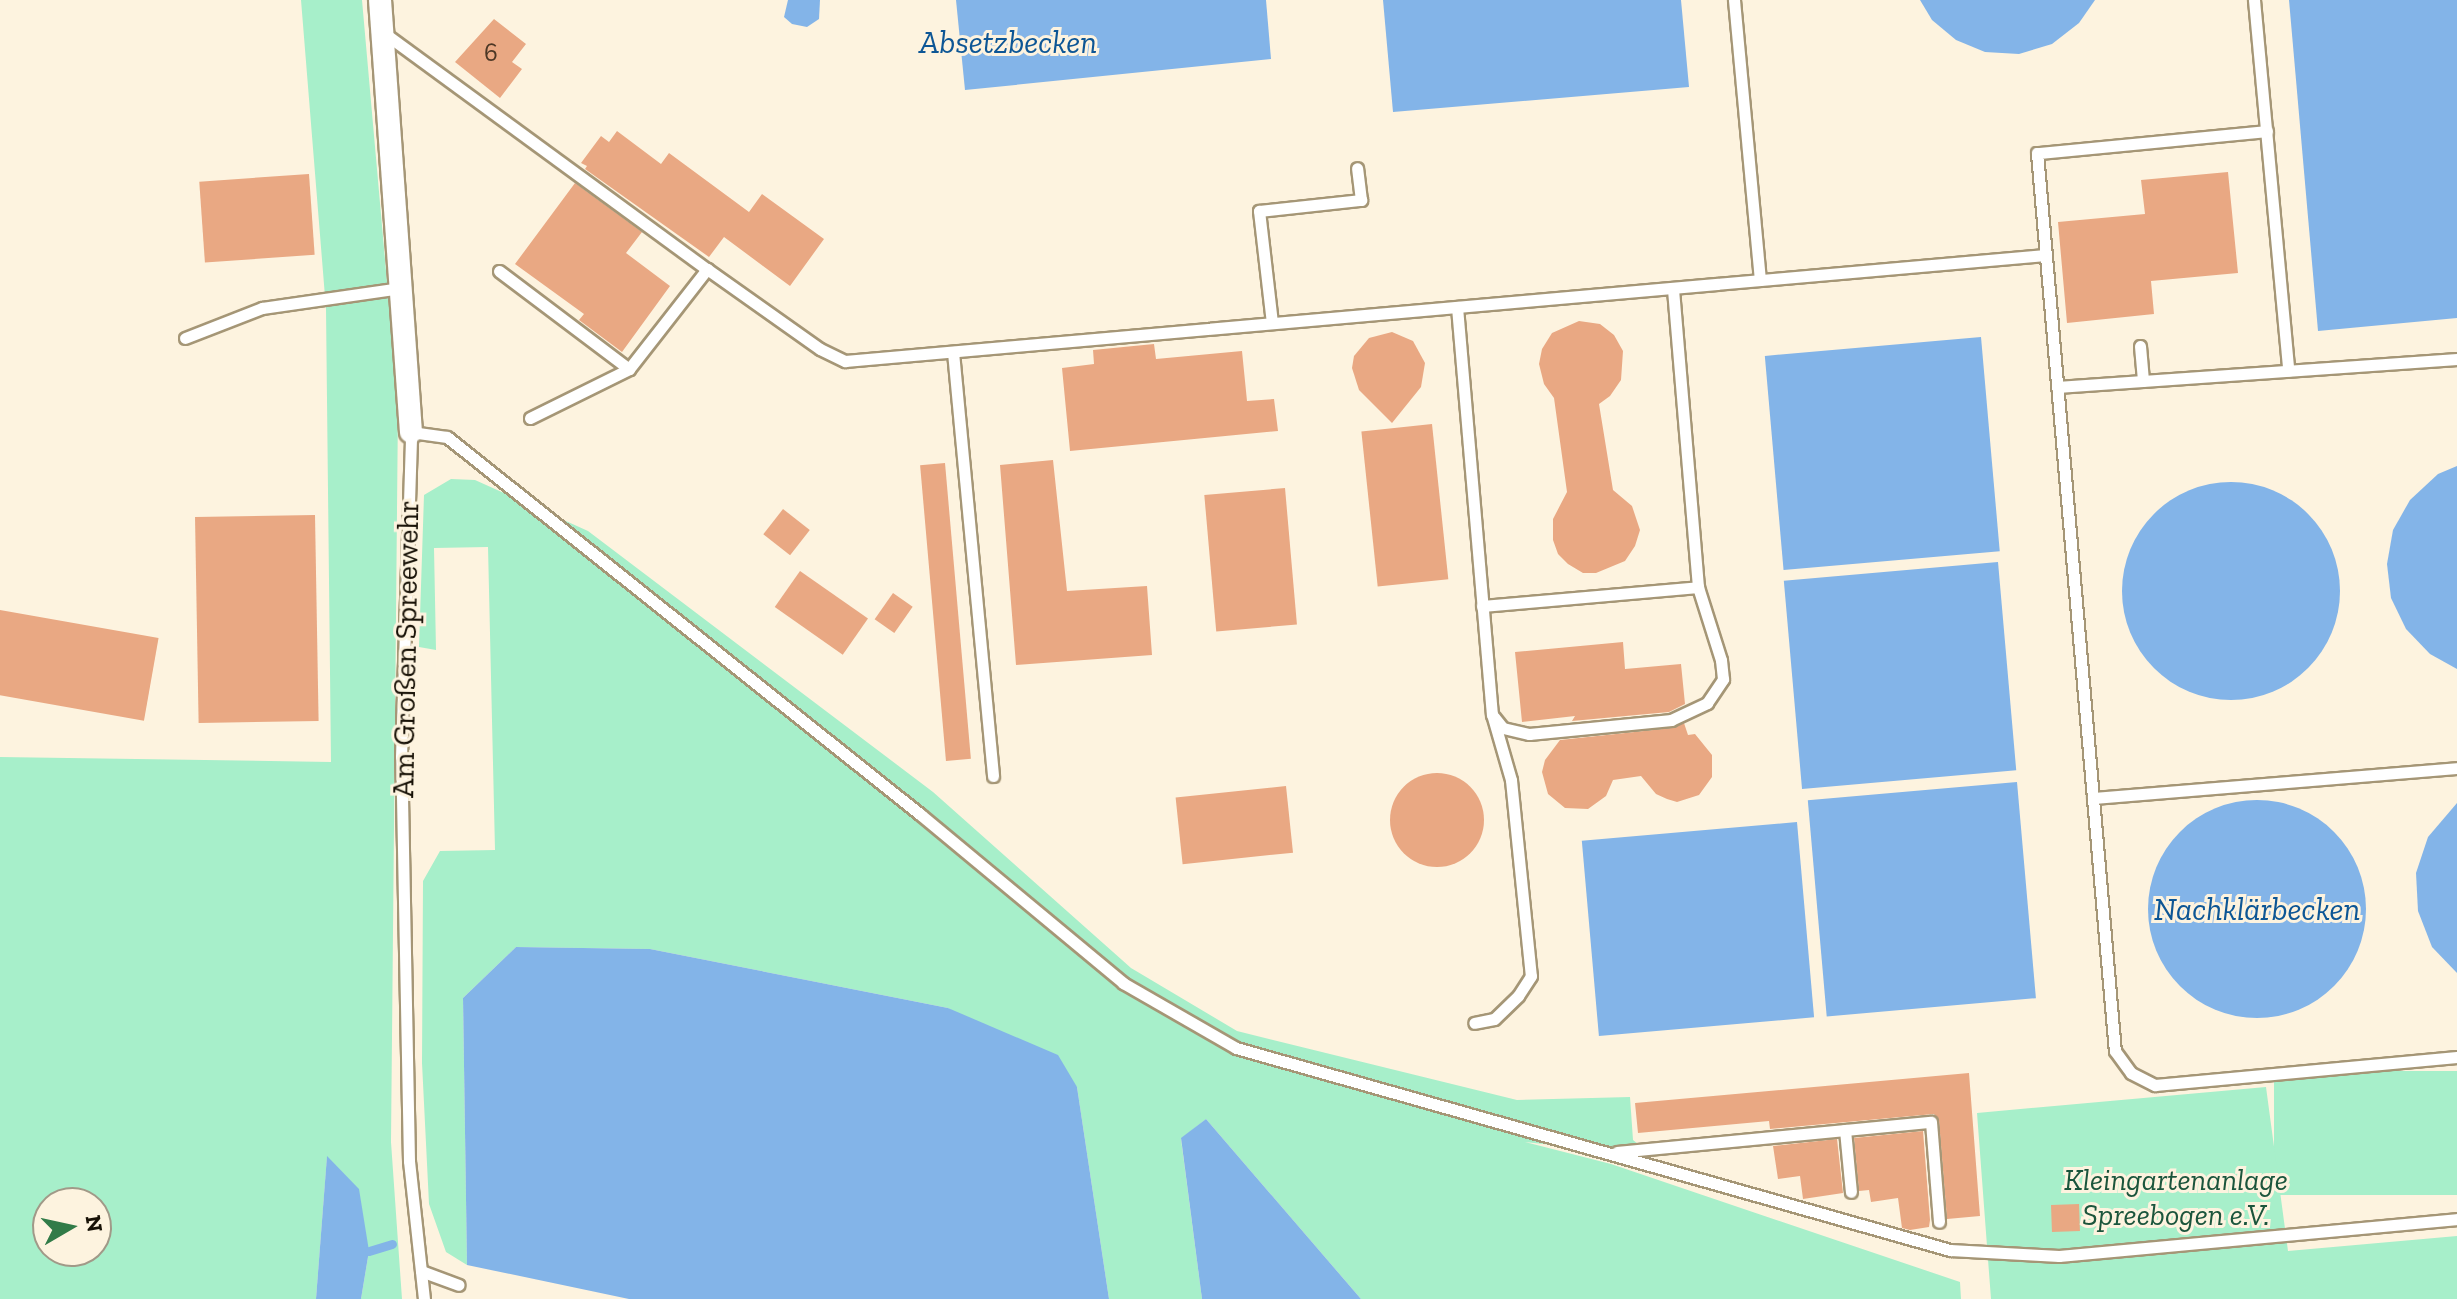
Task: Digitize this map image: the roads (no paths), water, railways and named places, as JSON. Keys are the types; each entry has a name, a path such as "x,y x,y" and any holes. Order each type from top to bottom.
{"street":[{"name":"Am Großen Spreewehr","path":"380,0 411,432"}],"lane":[{"path":"1734,0 1760,280"},
{"path":"2254,0 2288,370"},
{"path":"383,33 707,269 820,349 845,361 2045,255"},
{"path":"2267,131 2037,153 2115,1051 2131,1073 2155,1085 2457,1057"},
{"path":"1272,323 1259,211 1361,200 1357,168"},
{"path":"530,418 629,369 707,269"},
{"path":"499,271 629,369"},
{"path":"185,338 262,308 403,288"},
{"path":"1492,714 1503,728 1529,734 1671,720 1707,703 1723,679 1721,660 1698,587 1673,288"},
{"path":"1457,307 1492,714 1511,780 1531,976 1518,996 1494,1019 1474,1023"},
{"path":"2140,346 2143,381"},
{"path":"953,352 993,776"},
{"path":"2057,387 2457,359"},
{"path":"411,432 447,437 921,815 1123,983 1236,1048 1950,1250 2059,1256 2457,1219"},
{"name":"Am Großen Spreewehr","path":"411,432 401,757 409,1161 424,1299"},
{"path":"1482,606 1698,587"},
{"path":"2093,798 2457,768"},
{"path":"1608,1153 1931,1122 1939,1222"},
{"path":"1845,1130 1851,1192"},
{"path":"421,1271 459,1285"}],"water":[{"path":"788,0 820,0 819,19 807,27 792,24 784,17"},
{"name":"Absetzbecken","path":"956,0 1266,0 1271,59 965,90"},
{"path":"1383,0 1681,0 1689,87 1393,112"},
{"path":"1920,0 2095,0 2079,23 2052,44 2019,54 1985,52 1956,40 1932,20"},
{"path":"2289,0 2457,0 2457,318 2318,331"},
{"path":"1981,337 2000,551 1784,570 1765,356"},
{"path":"2457,466 2457,669 2430,654 2406,629 2391,598 2387,564 2393,530 2410,500 2438,474"},
{"path":"2231,482 2273,491 2308,514 2331,549 2340,591 2331,633 2308,668 2273,691 2231,700 2189,691 2154,668 2131,633 2122,591 2131,549 2154,514 2189,491"},
{"path":"1998,562 2016,770 1802,789 1784,581"},
{"path":"2017,782 2036,998 1827,1016 1808,800"},
{"name":"Nachklärbecken","path":"2257,800 2299,809 2334,832 2357,867 2366,909 2357,951 2334,986 2299,1009 2257,1018 2215,1009 2180,986 2157,951 2148,909 2157,867 2180,832 2215,809"},
{"name":"Nachklärbecken","path":"2457,803 2457,973 2432,947 2418,911 2416,873 2428,837"},
{"path":"1797,822 1814,1017 1599,1036 1582,841"},
{"path":"516,947 650,949 948,1008 1058,1055 1077,1087 1109,1299 629,1299 467,1265 463,998"},
{"path":"1206,1119 1361,1299 1202,1299 1181,1138"},
{"path":"327,1156 359,1189 369,1251 361,1299 316,1299"}],"waterway":[{"path":"369,1251 392,1244"}],"park label":[{"name":"Kleingartenanlage Spreebogen e.V.","path":"2176,1197"}]}
